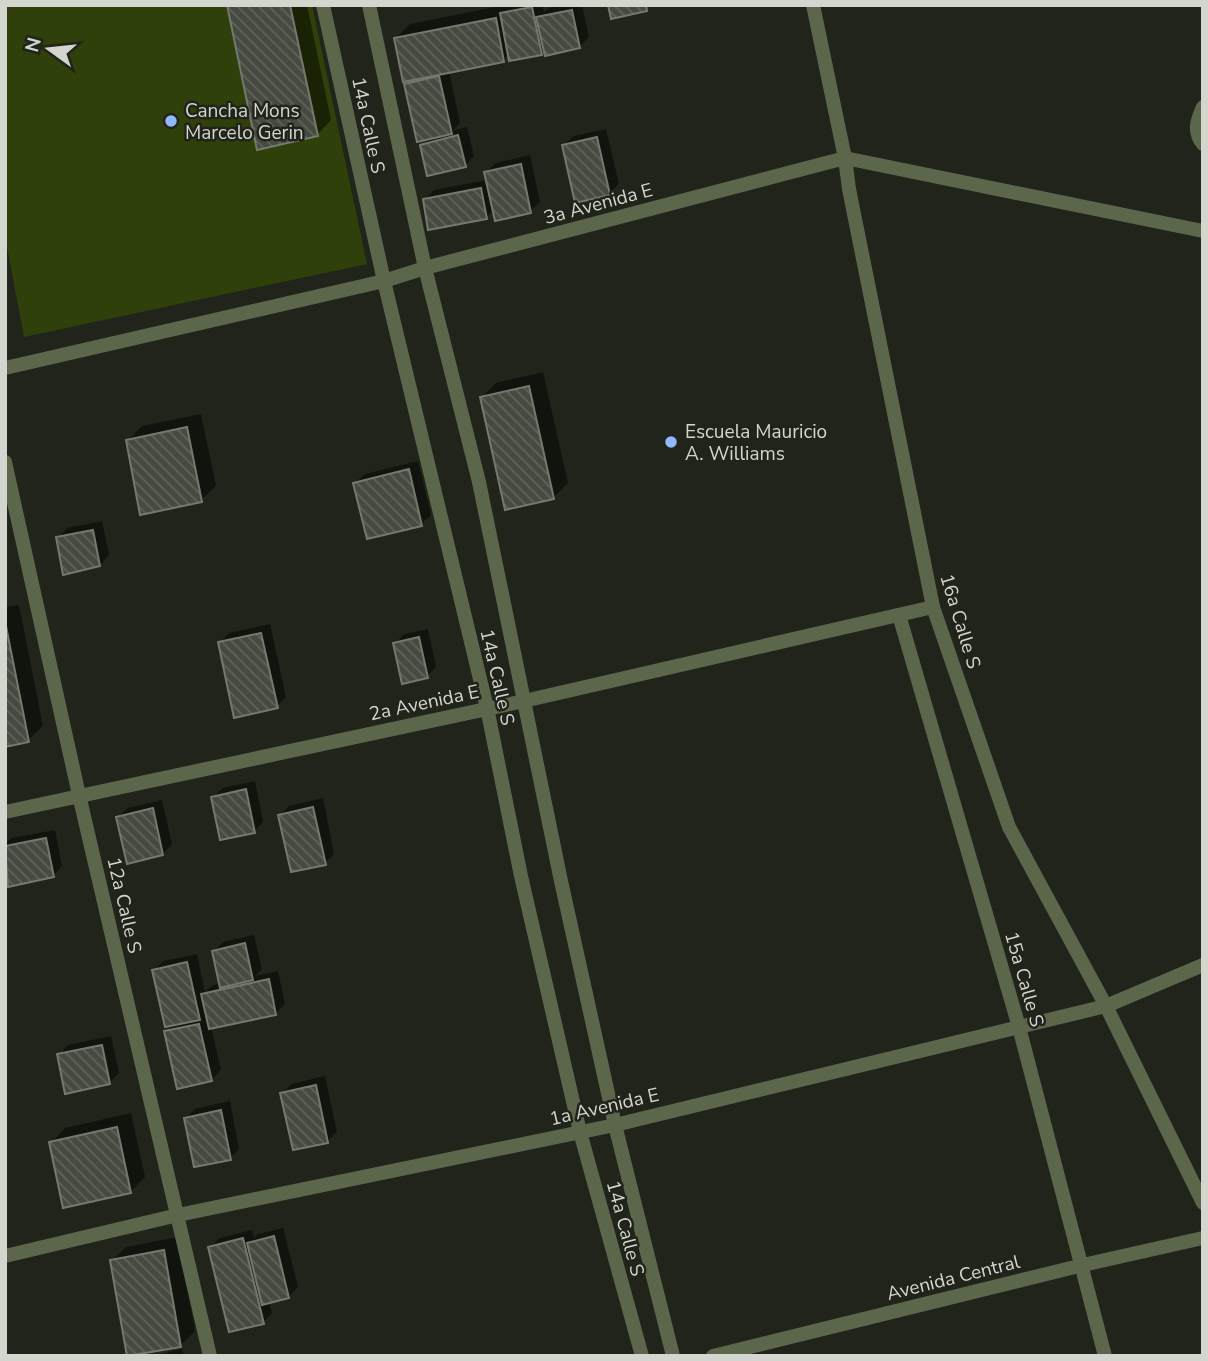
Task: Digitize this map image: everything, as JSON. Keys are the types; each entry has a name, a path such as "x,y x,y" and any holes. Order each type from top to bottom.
{"street":[{"name":"14a Calle S","path":"323,5 384,281 487,708 580,1132 642,1356"},
{"name":"14a Calle S","path":"369,5 425,268 479,482 561,881 615,1125 673,1356"},
{"name":"16a Calle S","path":"813,5 933,607 1009,827 1106,1006 1203,1203"},
{"path":"1203,107 1196,127 1198,138 1203,144"},
{"name":"3a Avenida E","path":"5,368 384,281 845,158 1203,231"},
{"name":"12a Calle S","path":"5,462 79,795 210,1356"},
{"name":"2a Avenida E","path":"5,812 524,701 933,607"},
{"name":"15a Calle S","path":"899,615 1019,1027 1105,1356"},
{"name":"1a Avenida E","path":"5,1256 177,1215 615,1125 1106,1006 1203,965"},
{"name":"Avenida Central","path":"713,1356 1203,1238"}],"green space":[{"name":"Cancha Mons Marcelo Gerin","path":"5,5 312,5 367,264 24,337 5,236"}],"building":[{"path":"227,5 290,5 318,136 257,150"},
{"path":"608,5 646,5 647,11 611,19"},
{"path":"532,7 542,55 509,61 500,13"},
{"path":"572,10 580,48 545,56 536,17"},
{"path":"496,18 504,62 403,82 394,38"},
{"path":"439,76 452,134 417,142 404,84"},
{"path":"458,135 466,167 427,176 420,145"},
{"path":"597,137 610,195 575,203 562,145"},
{"path":"521,164 531,213 495,221 484,172"},
{"path":"481,188 487,219 428,230 423,199"},
{"path":"529,386 554,499 505,510 480,397"},
{"path":"187,427 202,502 140,515 126,440"},
{"path":"409,469 422,526 367,539 353,483"},
{"path":"93,530 100,566 63,575 56,537"},
{"path":"5,621 29,742 5,747"},
{"path":"261,633 278,708 234,718 218,642"},
{"path":"419,637 428,678 402,684 393,643"},
{"path":"246,789 255,833 220,840 211,797"},
{"path":"313,807 326,865 291,872 278,815"},
{"path":"153,808 163,855 127,864 116,817"},
{"path":"46,838 54,877 8,887 5,846"},
{"path":"245,943 253,980 220,988 212,951"},
{"path":"187,962 200,1020 165,1027 152,970"},
{"path":"269,979 276,1015 209,1029 201,994"},
{"path":"199,1024 212,1081 177,1089 164,1031"},
{"path":"102,1045 110,1084 65,1094 57,1054"},
{"path":"316,1085 328,1143 293,1150 280,1093"},
{"path":"221,1110 231,1160 194,1167 184,1118"},
{"path":"117,1127 131,1193 63,1208 49,1142"},
{"path":"274,1236 289,1298 262,1305 247,1243"},
{"path":"243,1238 264,1324 229,1332 208,1247"},
{"path":"164,1250 181,1347 127,1356 110,1260"}],"place":[{"name":"Cancha Mons Marcelo Gerin","path":"171,121"},
{"name":"Escuela Mauricio A. Williams","path":"671,442"}]}
